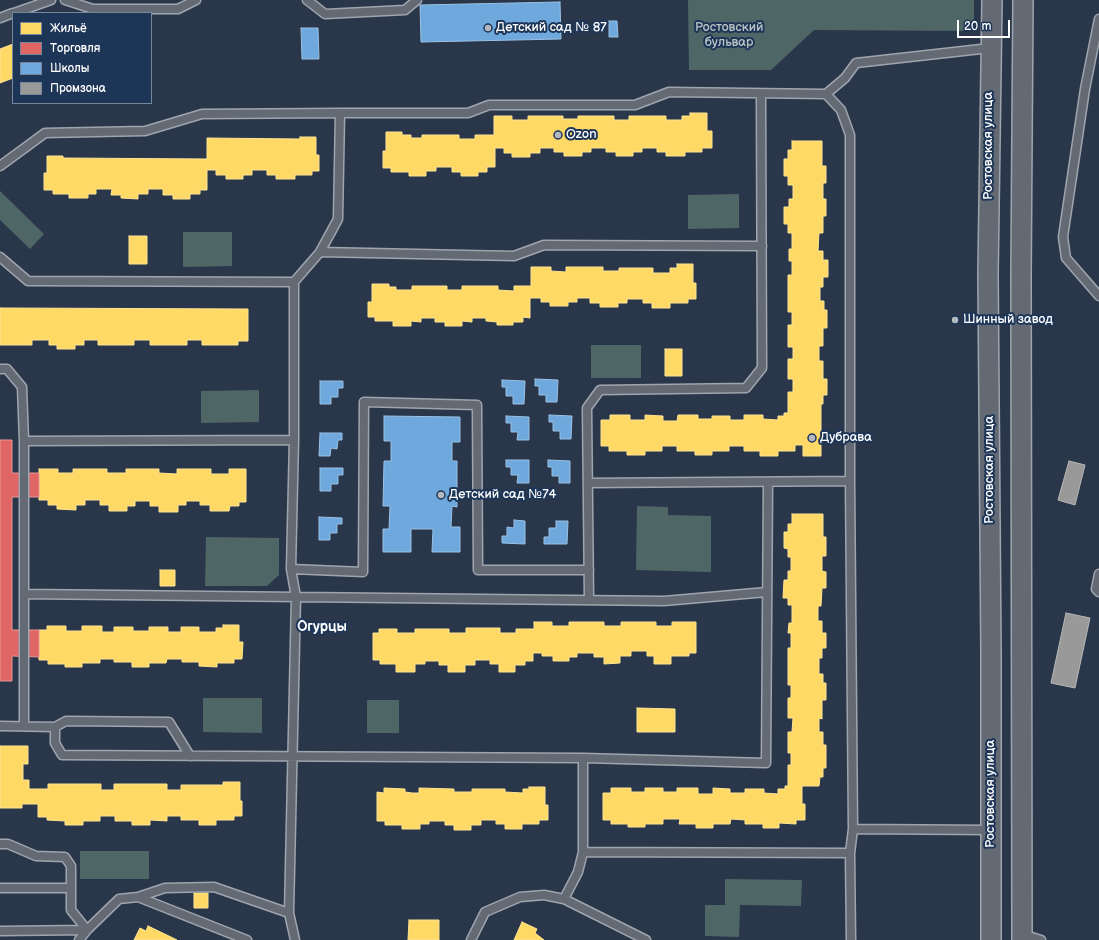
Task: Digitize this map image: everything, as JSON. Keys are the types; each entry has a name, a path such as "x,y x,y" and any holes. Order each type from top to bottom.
{"street":[{"name":"Ростовская улица","path":"991,940 988,282 990,48 992,0"},
{"path":"1022,937 1021,267 1023,0"},
{"path":"991,830 1022,830"}],"lane":[{"path":"16,12 51,0"},
{"path":"65,0 93,9 178,9 196,0"},
{"path":"307,0 325,14 405,10 417,0"},
{"path":"0,18 12,13"},
{"path":"1099,19 1085,88 1063,237 1066,258 1099,296"},
{"path":"0,166 45,133 145,131 202,114 468,113 489,105 635,105 669,92 826,94 845,78 856,63 990,48"},
{"path":"589,600 588,408 600,390 746,388 762,368 761,94"},
{"path":"826,94 841,110 850,134 850,481 853,829 850,853 851,940"},
{"path":"295,940 289,913 296,596 292,569 294,282 320,252 338,219 340,113"},
{"path":"320,252 514,256 544,245 762,246"},
{"path":"0,257 28,281 294,282"},
{"path":"0,369 7,369 22,387 24,441 24,726"},
{"path":"292,569 363,572 364,402 477,405 478,570 589,570"},
{"path":"24,441 294,440"},
{"path":"588,483 850,481"},
{"path":"55,727 55,743 62,755 293,758 582,758 766,763 768,482"},
{"path":"1099,574 1096,589 1099,592"},
{"path":"24,594 664,601 767,592"},
{"path":"0,726 55,727 66,721 169,722 190,756"},
{"path":"564,900 578,872 582,852 582,758"},
{"path":"853,829 991,830"},
{"path":"0,844 8,844 36,856 65,857 71,866 71,910 87,930"},
{"path":"582,852 850,853"},
{"path":"79,940 87,930 120,899 138,897 165,888 214,887 289,913"},
{"path":"0,888 71,888"},
{"path":"471,940 485,912 520,897 544,895 564,900 646,940"},
{"path":"138,897 247,940"},
{"path":"0,930 87,930"},
{"path":"1022,937 1041,940"}],"green space":[{"name":"Ростовский бульвар","path":"688,0 974,0 974,31 814,30 771,70 689,70"},
{"path":"0,191 44,234 30,249 0,220"},
{"path":"739,194 739,228 688,229 688,195"},
{"path":"183,232 232,232 232,266 183,267"},
{"path":"591,345 641,345 641,378 591,378"},
{"path":"259,390 259,422 201,423 201,391"},
{"path":"637,506 668,507 668,515 711,516 711,572 636,570"},
{"path":"206,537 279,538 279,575 267,586 205,586"},
{"path":"203,698 262,698 262,733 203,732"},
{"path":"367,700 399,700 399,733 367,733"},
{"path":"80,851 149,851 149,879 80,879"},
{"path":"725,879 802,880 801,906 740,905 739,937 705,936 705,905 725,905"}],"building: Жильё":[{"path":"12,44 12,78 0,83 0,49"},
{"path":"690,113 707,113 707,131 712,131 712,148 702,148 702,152 685,152 685,156 666,156 666,152 657,152 657,148 642,148 642,152 633,152 633,156 616,156 616,152 606,152 606,148 591,148 591,152 582,152 582,156 564,156 564,152 554,152 554,148 540,148 540,153 530,153 530,157 512,157 512,153 504,153 504,148 495,148 495,167 487,167 487,172 478,172 478,176 461,176 461,172 452,172 452,167 436,167 436,171 426,171 426,176 409,176 409,172 391,172 391,168 383,168 383,151 386,151 386,132 402,132 402,135 411,135 411,138 422,138 422,135 459,135 459,139 475,139 475,135 494,135 494,116 512,116 512,120 528,120 528,116 563,116 563,119 578,119 578,116 614,116 614,120 629,120 629,116 666,116 666,120 682,120 682,116 690,116"},
{"path":"300,137 316,137 316,155 319,155 319,171 312,171 312,175 295,175 295,179 276,179 276,175 267,175 267,170 252,170 252,175 243,175 243,179 226,179 226,175 216,175 216,170 207,170 207,190 200,190 200,194 190,194 190,199 173,199 173,195 163,195 163,189 148,189 148,194 138,194 138,199 121,198 121,195 111,195 112,189 96,189 96,194 88,194 88,198 69,198 69,194 53,194 53,190 44,190 44,173 47,173 47,156 63,156 63,158 207,159 207,138 300,139"},
{"path":"792,141 822,141 822,166 826,166 826,183 823,183 823,199 826,199 826,216 823,216 823,233 819,233 818,251 823,251 823,260 828,260 828,277 823,277 823,287 820,287 820,301 824,301 824,310 827,310 827,328 823,328 823,346 819,346 819,361 823,361 823,379 827,379 827,395 823,395 823,404 821,404 821,456 803,456 803,445 795,445 795,451 778,451 778,456 760,456 760,451 744,451 744,446 729,446 729,451 712,451 712,455 695,455 695,451 677,451 677,446 662,446 662,451 645,451 645,455 627,455 627,451 609,451 609,446 601,446 601,420 610,420 610,415 630,415 630,420 645,420 645,415 663,416 663,421 677,421 678,415 698,415 698,419 712,419 712,416 730,416 730,420 744,420 744,415 763,415 763,419 778,420 778,416 784,416 784,413 788,413 788,392 793,392 793,379 788,379 788,359 793,359 793,347 788,347 788,325 792,325 792,312 788,312 788,275 792,275 792,261 789,261 789,249 792,249 792,233 788,233 788,224 784,224 784,207 789,207 789,199 793,199 793,185 788,185 788,176 784,176 784,159 788,159 788,150 792,150"},
{"path":"129,236 147,236 147,264 129,264"},
{"path":"677,264 693,264 693,283 696,283 696,299 688,299 688,303 670,303 670,308 652,308 652,303 643,303 643,299 627,299 627,303 618,303 618,307 600,307 600,303 590,303 590,298 577,298 577,302 568,302 568,306 550,306 550,302 541,302 541,298 530,298 530,318 523,317 523,322 513,322 513,325 497,325 497,322 486,321 486,318 472,318 472,322 462,321 462,326 445,326 445,322 435,322 435,318 421,318 421,322 411,321 411,326 393,326 393,321 375,321 375,317 368,317 368,302 372,302 372,284 389,284 389,287 396,287 396,290 412,290 412,286 447,286 447,290 462,290 462,286 498,286 498,290 514,291 514,286 531,286 531,267 551,267 551,271 566,272 566,267 603,267 603,271 619,271 619,268 653,268 653,273 670,273 670,268 677,268"},
{"path":"0,308 248,309 248,341 238,341 238,345 202,345 202,340 187,340 187,345 150,345 150,340 134,340 134,345 98,345 98,340 84,340 84,345 75,345 75,349 57,349 57,345 49,345 49,340 32,340 32,345 0,345"},
{"path":"665,349 682,349 682,376 665,376"},
{"path":"39,469 58,469 58,473 73,473 73,469 107,469 107,473 126,473 126,469 159,469 159,473 177,474 177,469 211,469 211,474 229,474 229,469 246,469 246,502 239,502 239,506 230,506 229,511 210,511 210,505 200,505 200,501 186,501 186,505 178,505 178,512 159,512 159,506 150,506 150,501 135,501 135,506 127,506 127,511 109,511 109,505 100,505 100,500 85,500 85,505 76,505 76,510 57,509 57,505 48,505 48,500 39,500"},
{"path":"792,514 823,514 823,537 826,537 826,556 822,556 822,571 826,572 826,588 822,588 821,606 818,606 818,621 822,621 822,633 826,633 826,648 822,648 822,658 819,658 819,674 823,674 823,683 826,683 826,700 822,700 822,719 819,718 819,732 823,732 823,745 826,745 826,768 823,768 823,777 820,777 819,786 802,786 802,804 805,804 805,820 796,820 796,824 779,823 779,828 763,828 763,824 745,824 745,820 731,819 730,824 713,824 713,828 696,828 696,824 679,824 680,819 663,819 663,824 645,824 645,827 628,827 628,824 611,824 611,820 603,820 603,793 611,793 611,788 631,788 631,792 645,792 645,788 663,788 663,792 677,792 677,788 698,788 698,794 713,794 713,788 730,789 730,793 745,793 745,789 764,789 764,793 778,794 778,789 785,789 785,786 788,786 788,765 791,765 791,753 788,753 788,732 792,732 793,718 788,718 788,698 791,698 791,685 788,685 788,648 791,648 791,633 788,633 789,623 792,623 792,605 788,605 788,598 783,598 784,580 788,580 788,571 791,571 791,557 788,557 788,549 784,548 784,532 788,532 788,524 792,524"},
{"path":"160,570 175,570 175,586 160,586"},
{"path":"534,622 552,622 552,626 569,626 569,622 604,622 604,626 621,626 621,622 656,622 656,626 672,626 672,622 696,622 696,653 689,653 689,656 671,656 671,664 654,664 654,656 647,656 647,651 631,651 631,656 620,656 620,663 604,664 604,657 594,657 594,653 577,653 577,657 569,657 569,661 553,661 553,656 542,656 542,653 533,653 533,661 525,661 525,665 515,665 515,672 499,672 499,664 490,664 490,660 475,660 475,665 465,665 465,672 448,672 448,665 439,665 439,661 425,661 425,664 415,664 415,672 396,672 396,664 380,664 380,660 373,660 373,633 379,633 379,629 397,629 397,633 415,633 415,629 449,629 449,633 466,633 466,628 500,628 500,633 516,633 516,629 534,629"},
{"path":"223,625 239,625 239,642 243,642 242,659 234,659 234,663 217,663 217,667 199,666 199,662 182,662 182,659 167,659 166,663 149,663 149,667 132,667 132,662 114,662 114,659 100,659 100,663 82,663 82,667 65,667 65,664 48,664 48,660 39,660 39,630 47,630 47,626 66,626 66,631 82,631 82,626 102,626 102,632 114,632 114,627 133,627 133,631 149,631 149,627 168,627 168,632 181,632 181,627 199,627 199,632 216,632 216,628 223,628"},
{"path":"637,708 675,709 675,732 637,732"},
{"path":"0,746 28,746 28,764 23,764 23,780 29,780 29,789 48,789 48,784 101,784 101,790 114,790 114,784 167,784 167,790 181,790 181,785 223,785 223,782 240,782 242,816 234,816 234,820 216,820 216,825 199,825 199,820 181,820 181,816 167,816 167,821 150,820 150,825 132,825 132,821 115,821 115,816 100,816 100,821 83,821 83,825 65,825 65,821 47,820 47,817 38,817 38,804 22,804 22,808 0,808"},
{"path":"529,787 545,787 545,805 548,805 548,820 539,820 539,824 522,824 522,829 505,829 505,824 496,824 496,820 481,820 481,825 471,825 471,830 454,830 454,825 445,825 445,821 429,821 429,824 420,824 420,829 402,829 402,825 385,825 385,821 377,821 377,792 384,793 384,788 405,789 405,792 412,793 419,793 419,788 454,789 454,792 472,792 472,789 505,789 505,792 523,793 523,789 529,789"},
{"path":"194,893 208,893 208,908 194,908"},
{"path":"409,920 439,920 439,940 408,940"},
{"path":"522,922 537,929 535,933 544,940 514,940"},
{"path":"148,926 177,940 134,940 140,928 146,931"}],"building: Торговля":[{"path":"0,440 12,440 12,473 39,473 39,497 12,497 12,630 39,630 39,657 12,656 12,681 0,681"}],"building: Школы":[{"path":"560,2 561,39 421,42 420,5"},
{"path":"609,21 617,21 618,37 609,37"},
{"path":"301,28 318,28 319,59 302,59"},
{"path":"535,379 558,380 557,402 546,402 546,395 539,395 539,386 535,386"},
{"path":"502,380 525,381 524,404 513,404 513,396 506,396 506,387 502,387"},
{"path":"320,381 343,381 343,388 338,388 338,397 331,397 331,404 320,404"},
{"path":"549,415 572,416 571,439 560,439 560,431 553,431 553,422 549,422"},
{"path":"384,416 460,417 460,442 452,442 452,461 457,461 457,507 452,506 451,527 460,527 460,552 432,552 433,529 411,529 411,552 383,552 383,529 389,529 390,506 383,506 384,461 391,461 391,441 384,441"},
{"path":"506,416 529,417 529,440 517,440 518,432 511,432 511,423 506,423"},
{"path":"320,433 342,433 342,440 338,440 337,449 331,448 330,456 319,456"},
{"path":"506,460 529,460 529,483 517,483 518,475 511,475 511,467 506,467"},
{"path":"548,460 570,461 570,483 559,483 559,476 552,476 552,467 548,467"},
{"path":"320,468 343,468 343,475 338,475 338,484 331,484 331,491 320,491"},
{"path":"319,517 342,518 342,524 337,524 337,533 330,533 330,540 319,540"},
{"path":"514,520 525,521 525,544 502,543 502,536 507,536 507,527 514,528"},
{"path":"556,521 568,521 567,544 544,544 544,537 549,537 549,528 556,528"}],"building: Промзона":[{"path":"1069,461 1085,465 1075,505 1058,500"},
{"path":"1066,613 1090,618 1075,688 1051,683"}],"place":[{"name":"Детский сад № 87","path":"488,28"},
{"name":"Ozon","path":"558,135"},
{"name":"Шинный завод","path":"955,320"},
{"name":"Дубрава","path":"812,438"},
{"name":"Детский сад №74","path":"441,495"}],"district":[{"name":"Огурцы","path":"322,627"}]}
